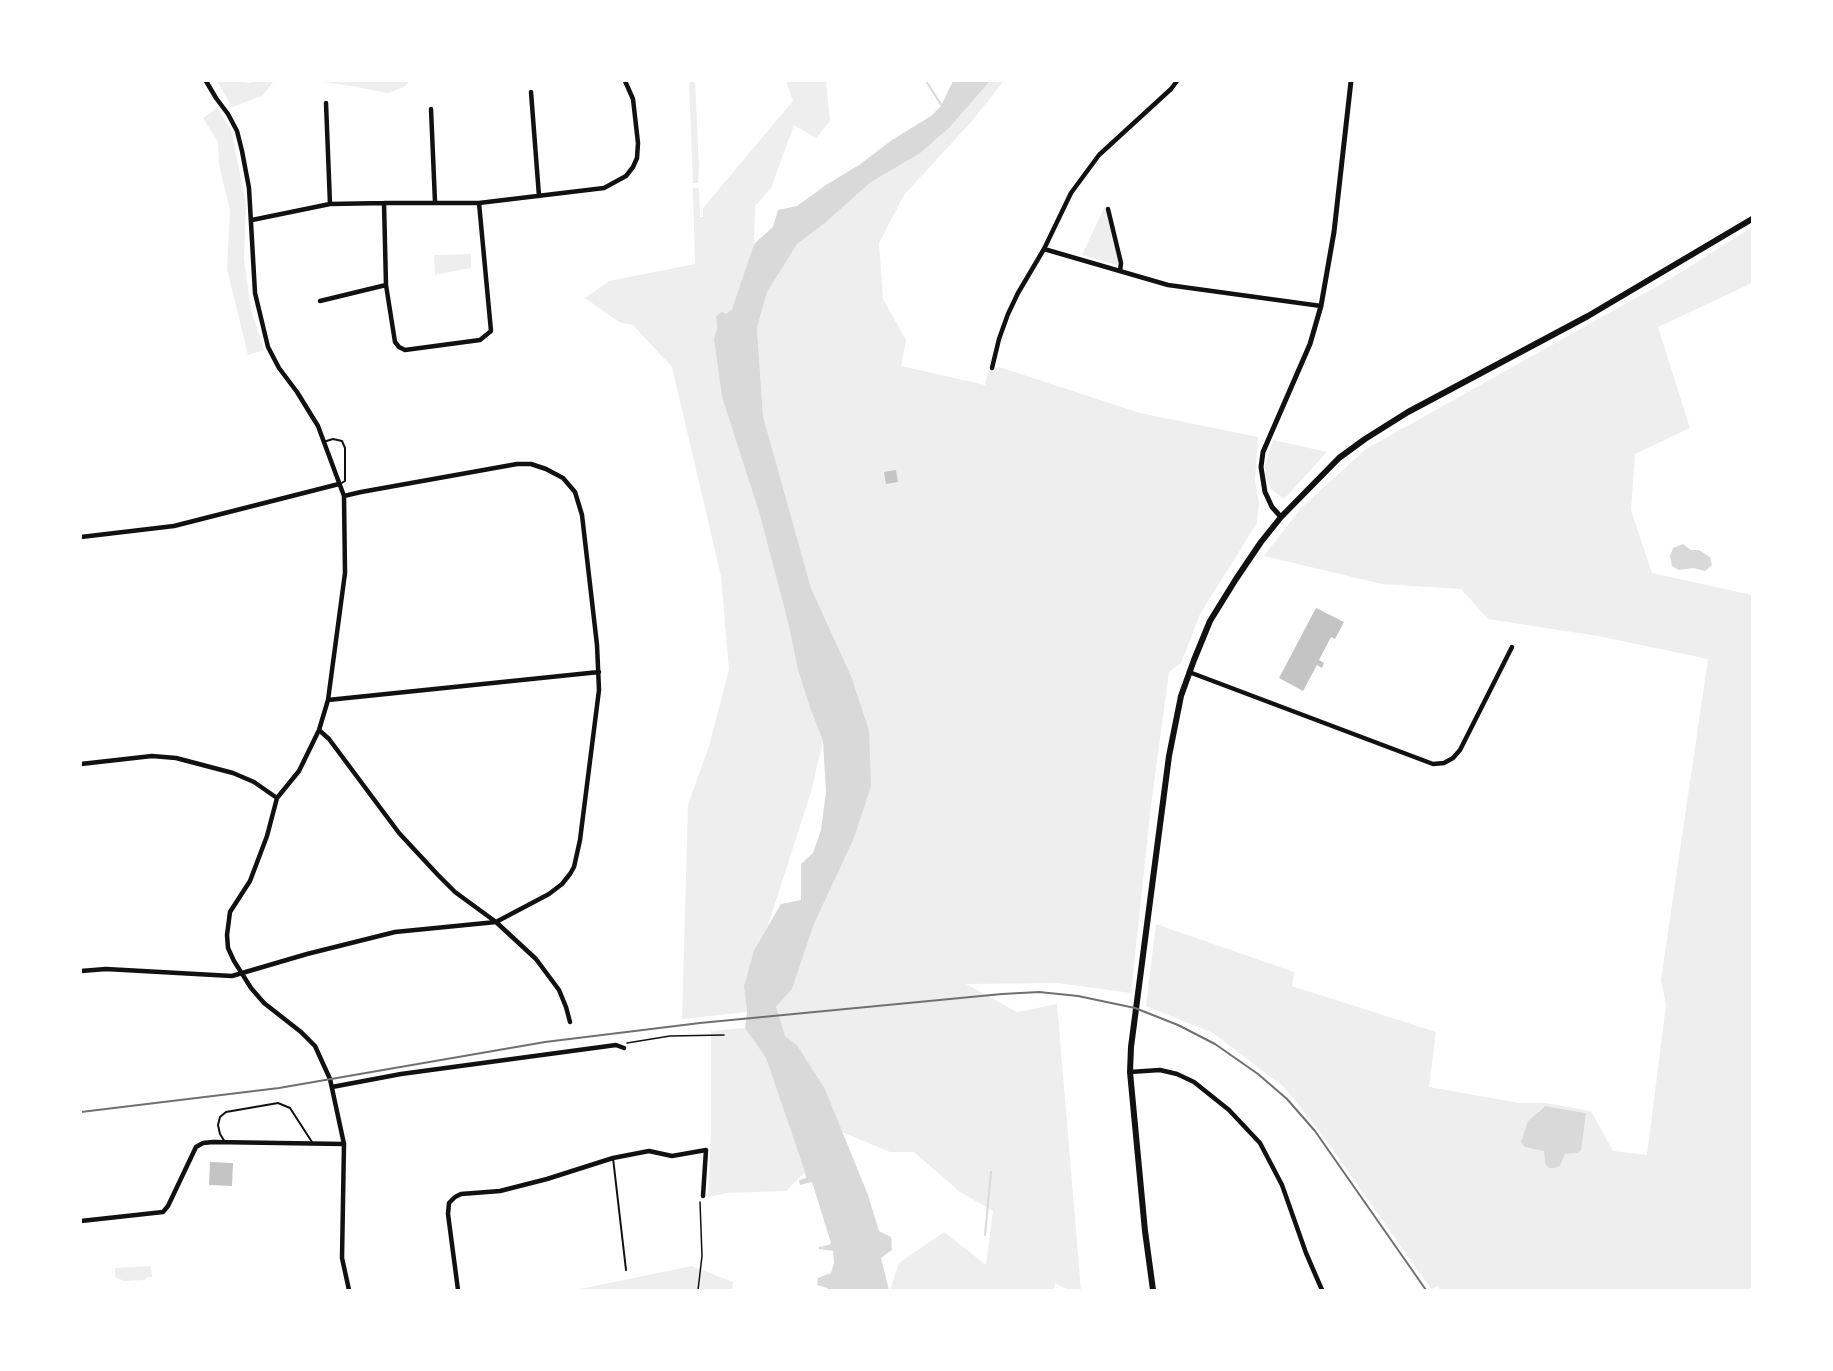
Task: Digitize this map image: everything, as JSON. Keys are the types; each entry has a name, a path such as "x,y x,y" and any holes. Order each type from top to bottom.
{"main road":[{"path":"1153,1290 1130,1072 1134,1018 1168,756 1181,696 1210,621 1230,587 1281,517 1340,458 1365,439 1408,412 1588,316 1752,219"}],"street":[{"path":"207,81 237,131 249,188 255,293 268,347 279,368 318,426 344,496 345,573 328,700 319,730 299,771 277,798 263,848 250,880 234,905 227,935 228,948 241,974 264,1003 301,1032 315,1046 322,1058 332,1088 344,1142 342,1248 349,1290"},
{"path":"252,220 330,204 479,203 604,188 626,176 637,158 638,143 633,99 625,81"},
{"path":"992,368 1008,314 1044,249 1071,193 1099,155 1177,81"},
{"path":"1281,517 1272,507 1265,492 1261,467 1263,452 1303,363 1321,306 1335,232 1351,81"},
{"path":"531,92 539,196"},
{"path":"326,103 330,204"},
{"path":"431,109 435,202"},
{"path":"384,203 386,285 394,342 405,350 480,340 491,331 479,203"},
{"path":"1108,209 1120,271"},
{"path":"1044,249 1168,285 1321,306"},
{"path":"320,301 386,285"},
{"path":"81,971 105,969 231,976 395,932 496,922 549,894 562,884 574,867 580,840 599,690 597,645 582,514 575,492 563,478 546,469 531,464 517,464 344,496"},
{"path":"81,537 174,526 339,484"},
{"path":"1189,672 1433,764 1444,763 1460,750 1512,647"},
{"path":"328,700 599,672"},
{"path":"319,730 329,739 377,805 421,857 455,892 496,922 536,959 559,990 570,1022"},
{"path":"81,764 152,756 176,758 233,773 254,782 277,798"},
{"path":"332,1088 401,1074 616,1045 622,1047"},
{"path":"1130,1072 1160,1070 1177,1074 1194,1083 1229,1110 1260,1143 1282,1185 1322,1290"},
{"path":"81,1221 163,1212 196,1147 203,1143 344,1142"},
{"path":"458,1290 448,1214 449,1203 461,1194 500,1191 542,1181 613,1158 649,1151 672,1156 706,1150 703,1196"}],"lane":[{"path":"323,442 333,439 342,441 345,448 345,481 339,484"},
{"path":"225,1142 218,1125 220,1117 226,1112 278,1103 290,1108 314,1144"},
{"path":"613,1158 626,1270"}],"path":[{"path":"622,1047 630,1042 670,1036 724,1035"},
{"path":"698,1290 702,1256 699,1202 703,1196"}],"shaded area":[{"path":"217,81 250,83 274,81 262,96 232,107"},
{"path":"316,81 410,81 404,87 388,93"},
{"path":"689,81 695,81 698,183 693,183"},
{"path":"786,81 826,81 830,121 816,138 794,125 771,188 755,206 754,244 732,309 726,314 716,316 717,328 714,339 722,397 759,512 798,670 823,741 811,792 768,925 754,950 744,986 747,1012 682,1019 688,805 709,746 729,670 721,576 672,367 633,325 619,322 585,298 609,281 695,264 693,188 698,188 700,217 703,217 703,208 793,101"},
{"path":"953,81 990,81 949,128 919,154 871,182 825,223 797,244 767,292 757,328 763,416 811,588 851,676 869,730 871,786 854,838 814,924 792,989 776,1007 785,1036 797,1045 825,1089 868,1195 879,1231 891,1237 892,1250 881,1258 889,1290 829,1290 817,1285 818,1278 831,1273 834,1263 833,1251 819,1249 819,1247 831,1243 812,1182 800,1185 799,1180 806,1178 805,1172 766,1058 745,1028 747,1012 744,986 754,950 781,904 801,900 801,864 813,853 821,830 826,792 823,741 798,670 759,512 722,397 714,339 717,328 716,316 722,312 726,314 732,309 754,244 773,227 778,210 797,206 892,140 931,116 941,106"},
{"path":"990,81 1004,81 971,122 904,195 879,243 883,299 906,340 901,366 985,385 989,369 999,367 1140,413 1258,437 1255,481 1259,503 1257,523 1200,614 1181,663 1169,672 1151,805 1131,993 1058,983 966,984 1017,1012 1057,1004 1081,1290 1068,1290 1055,1283 1054,1290 890,1290 899,1263 944,1232 986,1265 993,1211 960,1192 914,1152 890,1152 842,1132 825,1089 797,1045 785,1036 780,1025 776,1007 792,989 814,924 854,838 869,730 851,676 811,588 763,416 757,328 767,292 797,244 825,223 871,182 919,154 949,128"},
{"path":"217,108 231,130 246,205 244,259 251,310 264,350 248,355 227,269 230,211 219,164 218,142 203,118"},
{"path":"1105,206 1119,261 1117,265 1082,255"},
{"path":"1752,227 1752,283 1658,327 1690,428 1635,454 1631,510 1652,573 1752,595 1752,1290 1440,1290 1438,1286 1431,1289 1324,1137 1284,1087 1213,1033 1146,1006 1156,924 1294,972 1292,986 1436,1032 1429,1087 1519,1103 1545,1103 1591,1111 1613,1151 1647,1155 1666,1005 1661,980 1708,659 1598,636 1488,619 1461,589 1382,584 1264,556 1301,508 1366,449 1670,279","holes":["1544,1106 1586,1113 1577,1153 1565,1154 1560,1166 1545,1163 1544,1151 1528,1121"]},
{"path":"471,254 471,268 435,275 434,255"},
{"path":"1273,440 1327,452 1284,499 1272,490 1266,478 1265,465"},
{"path":"1683,544 1691,550 1699,550 1710,557 1712,565 1705,571 1693,568 1679,570 1672,566 1670,556 1673,548"},
{"path":"745,1028 766,1058 805,1172 786,1191 727,1193 708,1197 711,1132 711,1031"},
{"path":"1545,1106 1586,1113 1581,1150 1577,1153 1565,1154 1560,1166 1554,1168 1549,1168 1545,1163 1544,1151 1525,1147 1521,1142 1528,1121"},
{"path":"151,1266 152,1277 144,1280 124,1281 115,1277 115,1268"},
{"path":"692,1266 733,1282 732,1290 575,1290"}],"building":[{"path":"896,470 898,482 886,484 884,472"},
{"path":"1316,608 1344,622 1335,639 1331,637 1319,660 1324,663 1322,668 1317,665 1303,691 1279,678"},
{"path":"210,1162 233,1163 232,1186 209,1185"}],"waterway":[{"path":"926,81 942,106"},
{"path":"985,1235 991,1172"}],"railway":[{"path":"81,1112 279,1088 545,1042 700,1023 1002,994 1039,992 1078,996 1135,1008 1178,1025 1215,1044 1258,1074 1287,1099 1315,1131 1426,1290"}]}
